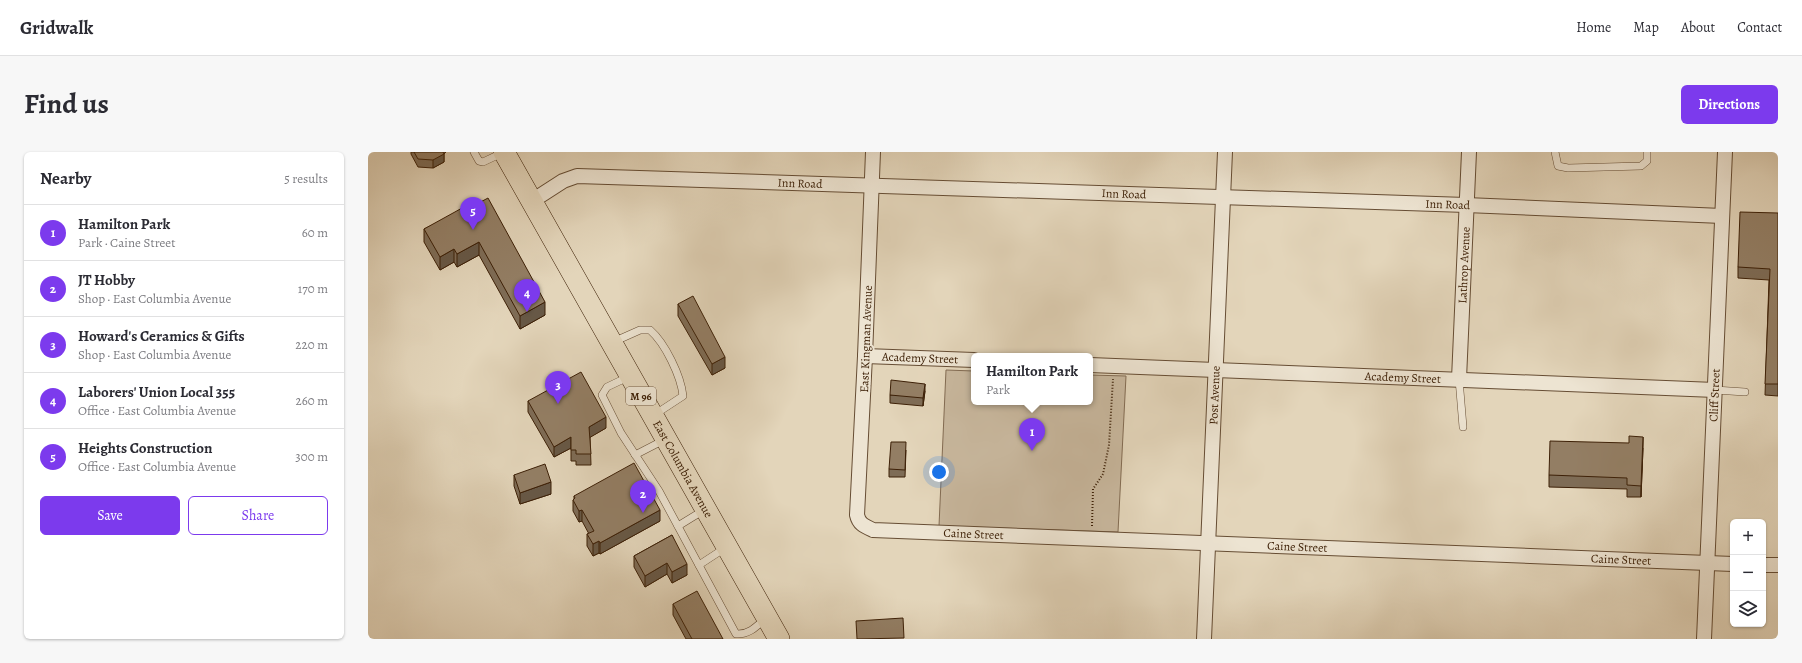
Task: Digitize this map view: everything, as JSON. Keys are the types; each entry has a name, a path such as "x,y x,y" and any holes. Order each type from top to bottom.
{"main road":[{"name":"East Columbia Avenue","path":"504,152 779,639"}],"street":[{"name":"East Kingman Avenue","path":"862,525 858,521 857,515 873,152"},
{"name":"Post Avenue","path":"1204,639 1225,152"},
{"name":"Lathrop Avenue","path":"1460,379 1469,152"},
{"name":"Cliff Street","path":"1704,639 1725,152"},
{"name":"Inn Road","path":"532,201 563,181 576,176 1466,205 1722,216"},
{"name":"Academy Street","path":"865,356 971,360"},
{"name":"Academy Street","path":"1093,365 1714,390"},
{"name":"Caine Street","path":"862,525 873,530 1730,564"},
{"path":"1766,565 1778,565"}],"lane":[{"path":"474,152 479,161 483,162 504,152"},
{"path":"1555,152 1558,166 1568,168 1641,166 1646,161 1647,152"},
{"path":"612,342 640,330 650,330 658,337 682,383 683,396 653,415"},
{"path":"630,376 607,387 602,395 621,433 659,491 736,634 749,632 767,618"},
{"path":"1460,379 1463,426"},
{"path":"1714,390 1745,392"},
{"path":"635,455 666,439"},
{"path":"678,526 706,509"},
{"path":"699,565 727,547"}],"path":[{"path":"1094,539 1091,523 1092,497 1093,489 1104,474 1109,445 1114,366"}],"shaded area":[{"path":"946,370 971,371 971,405 1093,405 1093,375 1126,376 1118,532 939,526"}],"building":[{"path":"414,152 443,152 444,154 433,160 418,159"},
{"path":"488,198 545,302 520,316 479,242 457,254 454,249 440,257 424,229 473,202 475,205"},
{"path":"1740,212 1778,213 1778,384 1765,384 1770,269 1738,267"},
{"path":"693,296 725,357 712,364 678,304"},
{"path":"581,372 606,417 589,427 591,454 576,454 576,450 571,450 571,437 554,447 528,401"},
{"path":"891,380 925,384 923,398 890,395"},
{"path":"1629,436 1643,437 1641,486 1627,485 1627,478 1549,475 1550,441 1629,443"},
{"path":"891,442 906,442 905,470 889,469"},
{"path":"634,463 660,510 600,543 599,541 593,544 587,534 594,531 582,510 579,511 573,500 575,498 574,496"},
{"path":"545,464 551,482 520,493 514,475"},
{"path":"672,535 687,564 672,572 667,563 645,576 634,556"},
{"path":"697,591 723,639 692,639 673,604"},
{"path":"903,618 904,638 857,639 856,621"}],"place":[{"name":"Heights Construction","path":"473,230"},
{"name":"Laborers' Union Local 355","path":"527,312"},
{"name":"Howard's Ceramics & Gifts","path":"558,404"},
{"name":"Hamilton Park","path":"1032,451"},
{"name":"JT Hobby","path":"643,513"}]}
